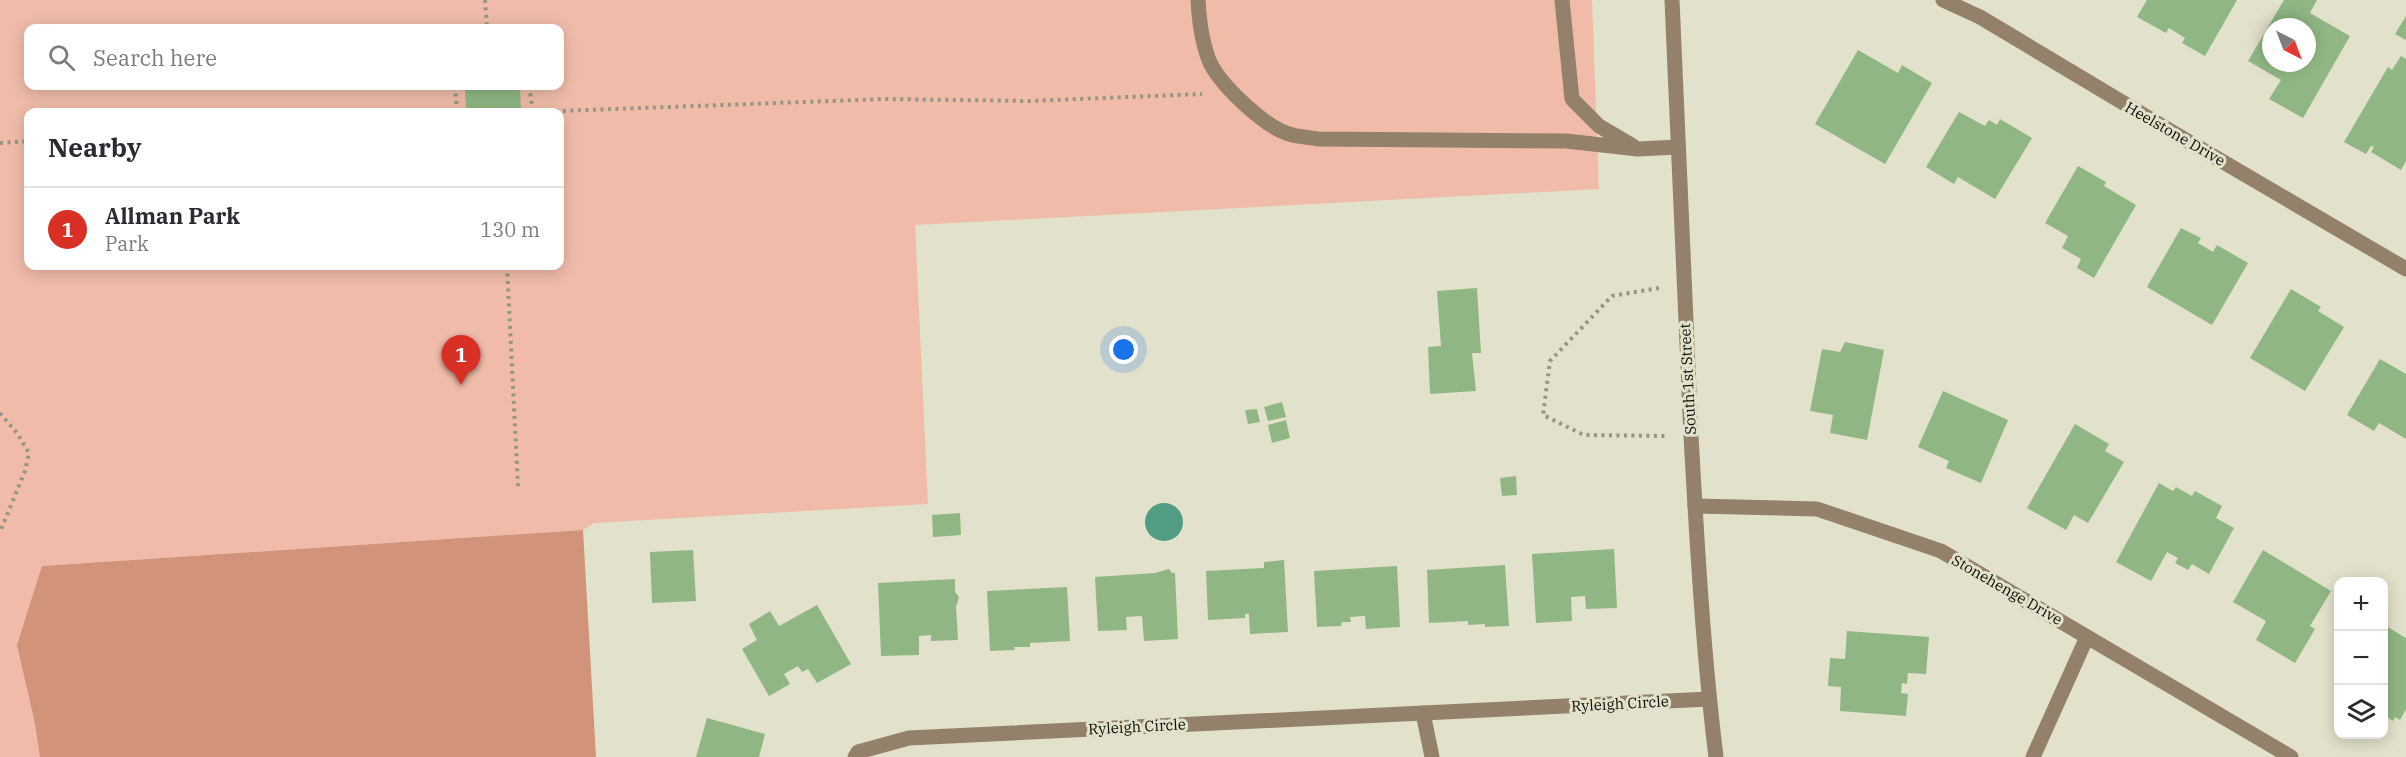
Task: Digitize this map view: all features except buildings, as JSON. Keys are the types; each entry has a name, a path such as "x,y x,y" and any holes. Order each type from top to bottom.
{"street":[{"path":"1198,0 1209,62 1233,93 1255,113 1285,133 1318,140 1566,141 1638,149 1678,147"},
{"path":"1562,0 1572,99 1599,126 1638,149"},
{"name":"South 1st Street","path":"1672,0 1683,284 1695,506 1708,699 1716,757"},
{"name":"Heelstone Drive","path":"1943,0 1980,17 2406,269"},
{"name":"Stonehenge Drive","path":"1695,506 1817,509 1941,551 2291,757"},
{"path":"2033,757 2087,637"},
{"name":"Ryleigh Circle","path":"855,757 858,752 909,738 1708,699"},
{"path":"1423,713 1432,757"}],"path":[{"path":"485,0 487,24"},
{"path":"455,90 457,108"},
{"path":"530,90 532,108"},
{"path":"564,111 851,100 1029,101 1233,93"},
{"path":"0,143 24,141"},
{"path":"507,270 518,487"},
{"path":"1683,284 1612,296 1550,361 1543,416 1584,435 1646,437 1691,434"},
{"path":"0,413 17,433 29,453 25,471 0,532"}],"shaded area":[{"path":"0,0 1592,0 1599,189 915,225 928,504 594,523 583,530 42,566 34,719 40,757 0,757"},
{"path":"1164,503 1171,504 1177,509 1182,515 1182,529 1177,535 1171,540 1164,541 1157,540 1151,535 1146,529 1145,522 1146,515 1151,509 1157,504"},
{"path":"583,530 596,757 40,757 17,645 42,566"}],"place":[{"name":"Allman Park","path":"461,385"}]}
